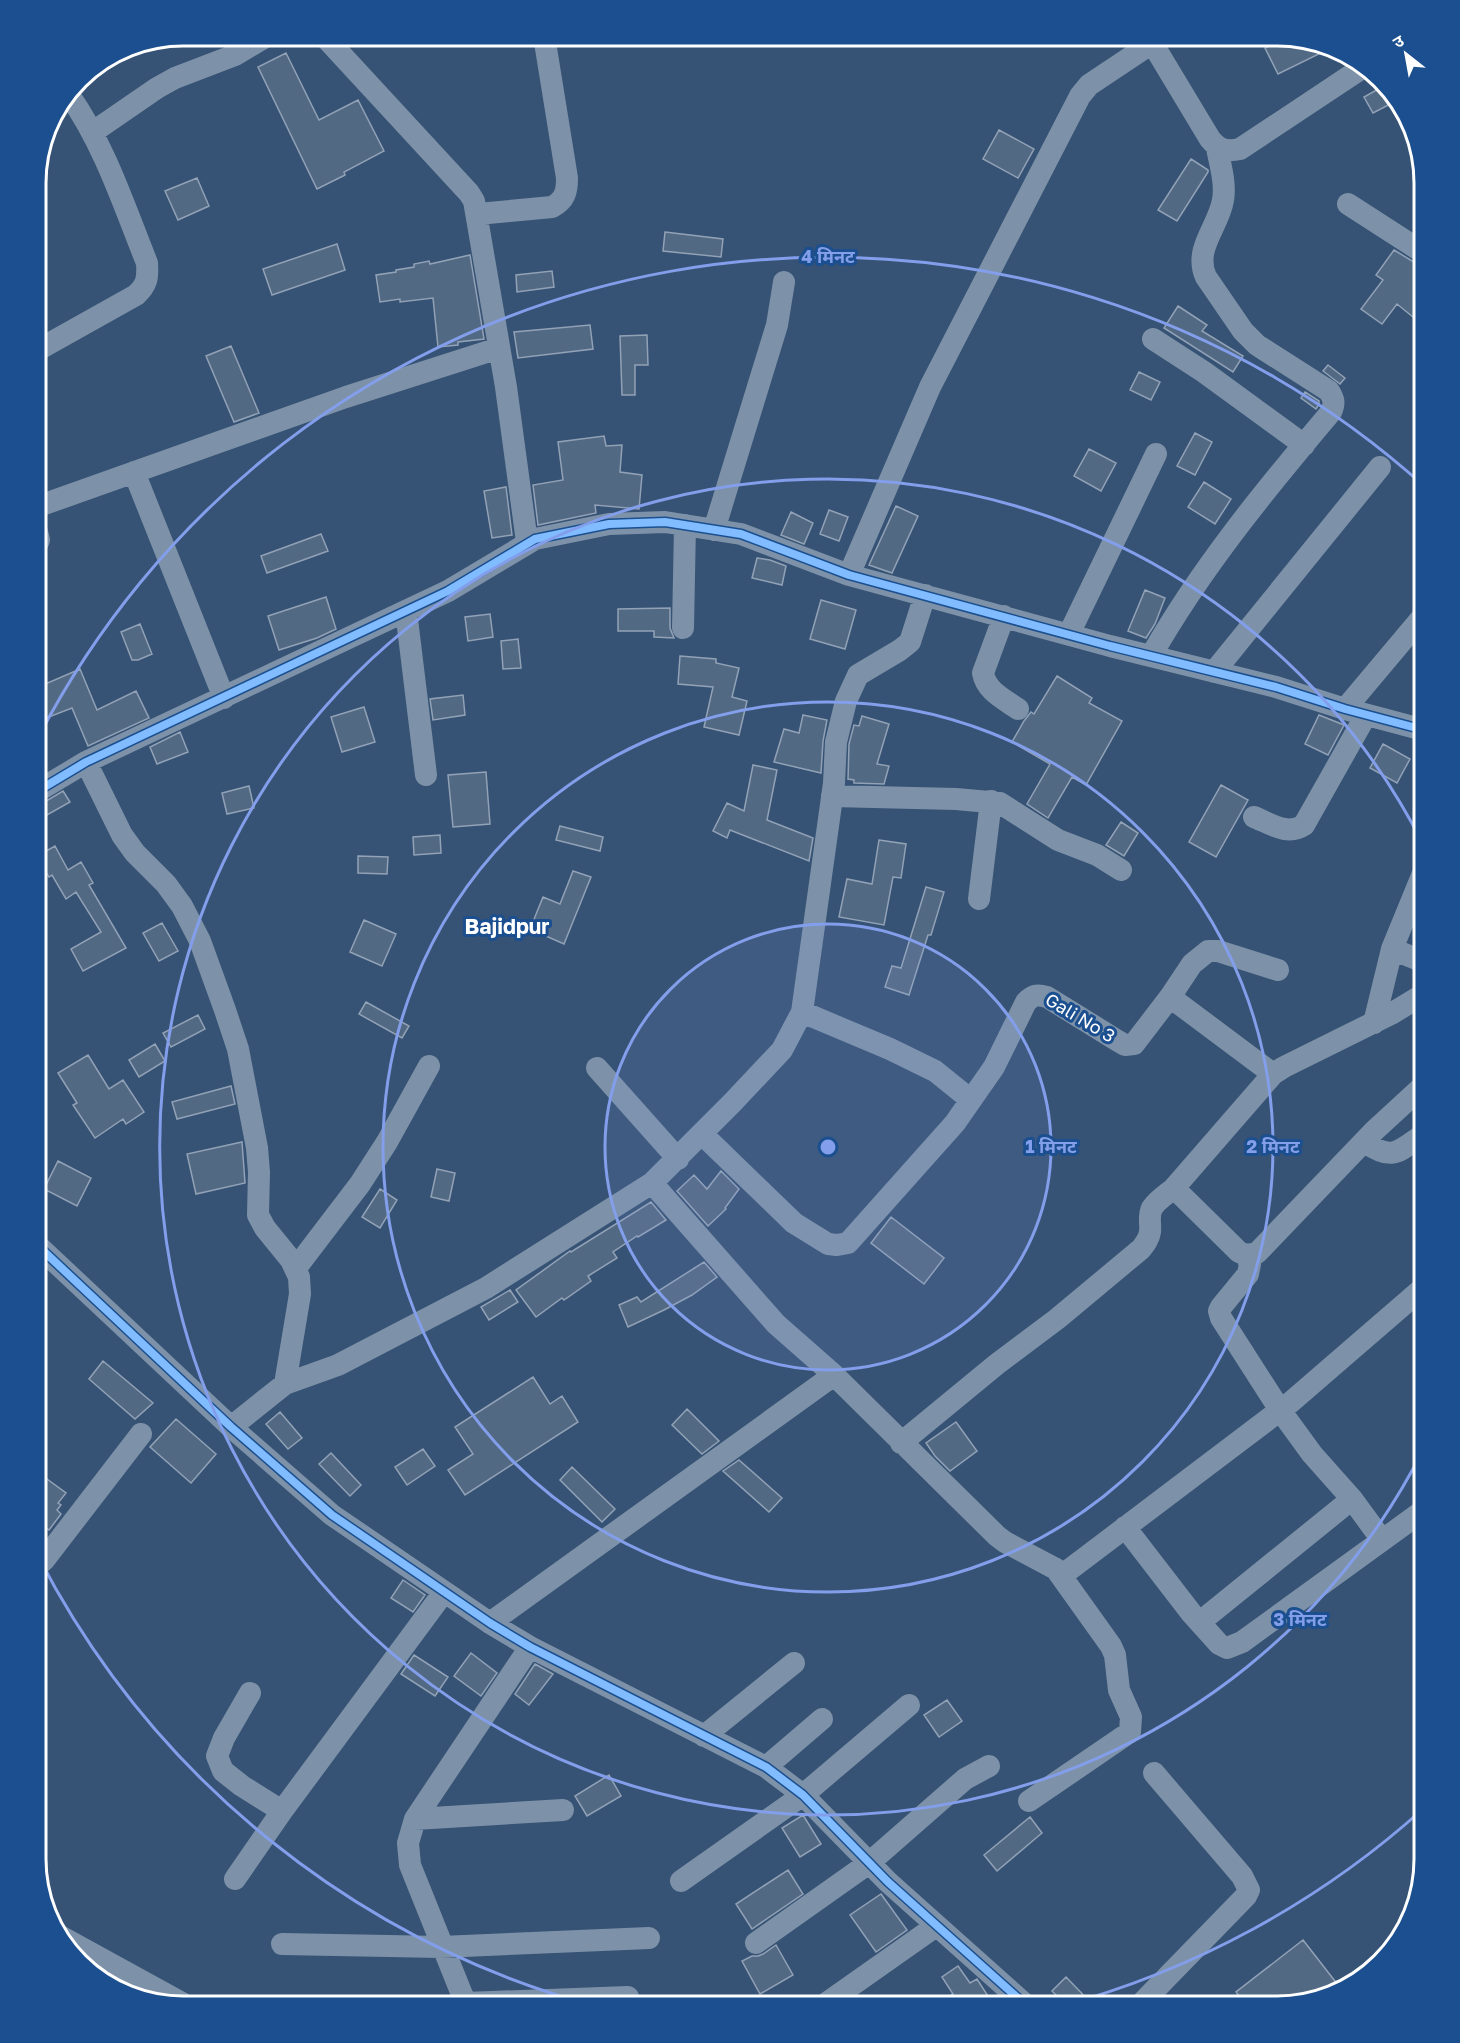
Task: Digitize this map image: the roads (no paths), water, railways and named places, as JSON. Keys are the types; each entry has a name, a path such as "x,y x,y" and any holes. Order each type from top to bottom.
{"street":[{"path":"93,132 175,78 235,55 248,47"},
{"path":"334,47 474,201 500,348 527,542"},
{"path":"478,214 552,207 560,203 566,194 567,178 546,47"},
{"path":"849,575 930,387 1080,96 1089,85 1141,47"},
{"path":"1151,656 1188,596 1266,490 1331,412 1334,405 1329,391 1257,345 1236,321 1202,269 1207,237 1224,198 1217,148 1154,47"},
{"path":"1217,148 1228,151 1240,149 1356,72"},
{"path":"47,345 136,296 144,287 148,277 147,263 93,132 74,102"},
{"path":"1348,204 1414,247"},
{"path":"714,530 777,326 784,282"},
{"path":"1154,339 1304,444"},
{"path":"47,503 346,397 500,348"},
{"path":"1069,634 1156,454"},
{"path":"1214,672 1380,467"},
{"path":"134,472 224,698"},
{"path":"47,786 86,762 448,591 527,542 543,536 617,524 665,522 741,534 849,575 1276,687 1414,727"},
{"path":"683,628 685,525"},
{"path":"231,1426 285,1384 338,1365 486,1288 652,1183 678,1159 782,1050 802,1012 832,796 836,742 846,701 854,681 864,670 910,642 925,595"},
{"path":"406,610 426,775"},
{"path":"1004,616 983,673 989,688 1018,709"},
{"path":"1254,817 1288,831 1297,830 1304,825 1356,712 1414,629"},
{"path":"86,762 122,835 135,853 166,884 182,906 200,941 238,1048 257,1148 258,1215 265,1228 296,1268 300,1294 285,1384"},
{"path":"832,796 1000,803 1058,840 1097,855 1121,870"},
{"path":"979,899 991,801"},
{"path":"1374,1023 1392,949 1414,895"},
{"path":"1392,949 1414,958"},
{"path":"1273,1074 1170,997 1192,964 1208,951 1218,951 1278,970"},
{"name":"Gali No 3","path":"971,1100 994,1067 1021,1011 1032,996 1039,994 1047,997 1125,1045 1134,1044 1139,1039 1170,997"},
{"path":"901,1443 1141,1249 1148,1240 1149,1218 1156,1203 1174,1188 1273,1074 1374,1023 1414,1000"},
{"path":"702,1134 794,1223 828,1244 837,1245 848,1243 854,1238 945,1135 971,1100 935,1071 890,1049 802,1012"},
{"path":"296,1268 365,1177 429,1066"},
{"path":"597,1068 678,1159"},
{"path":"1174,1188 1239,1252 1246,1255 1257,1253 1364,1142 1414,1094"},
{"path":"1364,1142 1382,1154 1392,1154 1414,1141"},
{"path":"652,1183 776,1324 834,1375 997,1536 1049,1564 1061,1576 1112,1646 1119,1690 1131,1717 1130,1732 1029,1801"},
{"path":"46,1254 231,1426 332,1515 490,1623 530,1647 766,1767 803,1795 869,1863 1010,1996"},
{"path":"1246,1255 1250,1264 1248,1274 1219,1311 1221,1318 1280,1410 1319,1464 1352,1499 1382,1540"},
{"path":"1061,1576 1280,1410 1414,1296"},
{"path":"490,1623 834,1375"},
{"path":"46,1557 141,1434"},
{"path":"1200,1622 1352,1499"},
{"path":"1125,1527 1200,1622 1219,1644 1227,1648 1242,1642 1414,1517"},
{"path":"236,1879 282,1811 444,1592"},
{"path":"462,1996 410,1865 408,1843 416,1819 530,1647"},
{"path":"704,1736 794,1663"},
{"path":"250,1693 216,1756 223,1772 282,1811"},
{"path":"681,1881 803,1795 909,1705"},
{"path":"766,1767 822,1719"},
{"path":"756,1943 869,1863 959,1783 989,1766"},
{"path":"1149,1996 1246,1896 1249,1890 1247,1883 1236,1869 1154,1773"},
{"path":"416,1819 563,1810"},
{"path":"837,1996 936,1926"},
{"path":"282,1944 441,1947 649,1938"},
{"path":"78,1946 168,1995"}],"district":[{"name":"Bajidpur","path":"507,927"}]}
